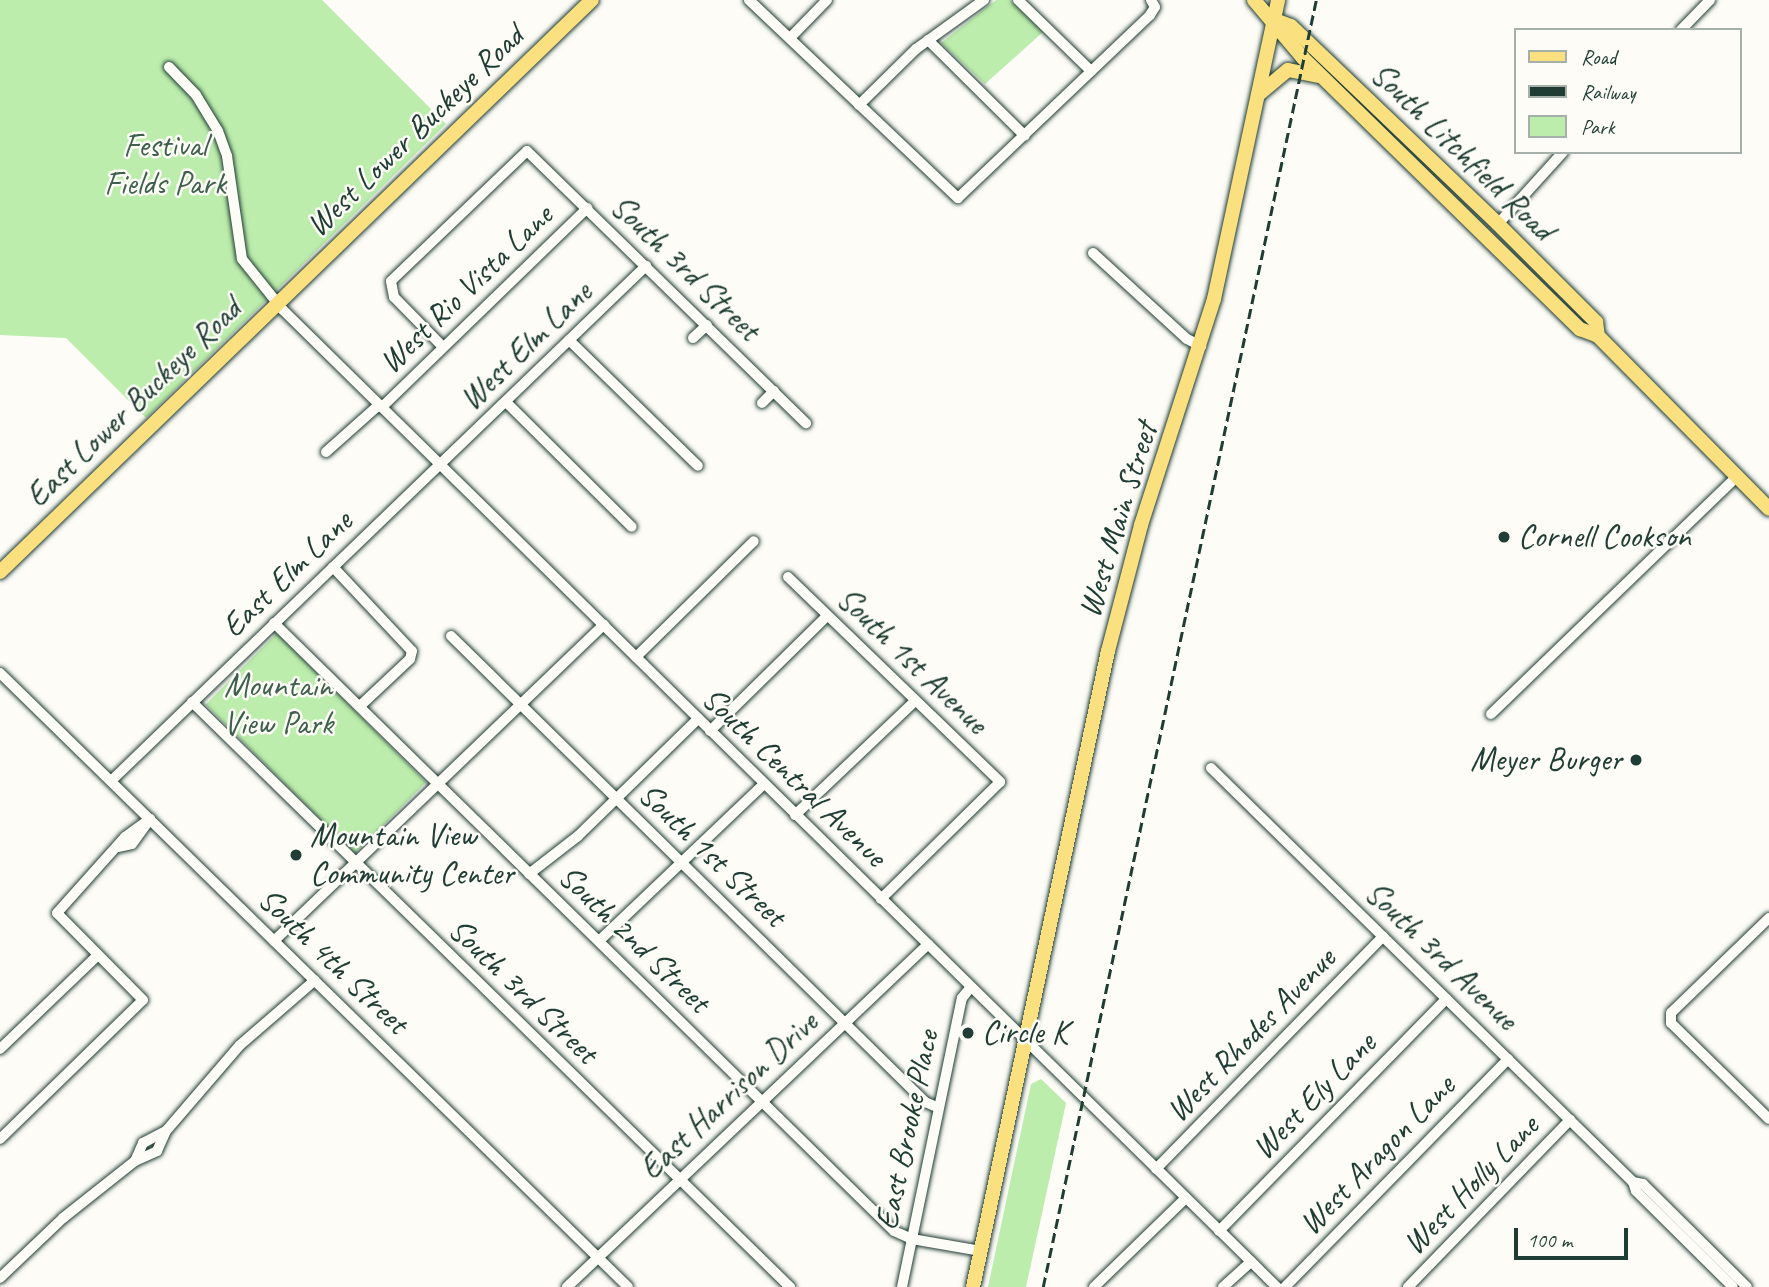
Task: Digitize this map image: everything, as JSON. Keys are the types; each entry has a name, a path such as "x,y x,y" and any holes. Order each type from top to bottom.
{"main road":[{"name":"West Lower Buckeye Road","path":"277,303 592,0"},
{"name":"South Litchfield Road","path":"1254,0 1275,20 1287,42 1488,235 1580,329 1597,329"},
{"name":"West Main Street","path":"973,1287 1123,589 1201,346 1278,0"},
{"name":"South Litchfield Road","path":"1275,20 1291,26 1498,224 1769,509"},
{"path":"1257,96 1288,70 1301,69 1327,81"},
{"path":"1488,235 1498,224"},
{"name":"East Lower Buckeye Road","path":"0,572 277,303"}],"street":[{"path":"749,0 958,198 1091,71 1153,4"},
{"path":"790,38 827,0"},
{"path":"859,105 928,40 984,0"},
{"path":"1018,0 1091,71"},
{"path":"1683,28 1710,0"},
{"path":"928,40 1025,136"},
{"name":"South Central Avenue","path":"169,67 196,95 218,131 227,156 242,259 277,303 1276,1286"},
{"name":"South 3rd Street","path":"443,347 390,288 391,281 527,151 806,423"},
{"path":"1498,224 1561,154"},
{"name":"West Rio Vista Lane","path":"327,452 443,347 587,208"},
{"path":"1093,253 1187,339 1201,346"},
{"name":"West Elm Lane","path":"442,464 646,266"},
{"path":"693,338 707,325"},
{"path":"569,340 698,466"},
{"path":"762,403 774,391"},
{"path":"506,402 632,527"},
{"name":"East Elm Lane","path":"111,781 442,464"},
{"path":"1492,714 1736,477"},
{"path":"636,657 754,541"},
{"path":"333,567 412,650 410,659 359,706"},
{"name":"South 1st Avenue","path":"788,576 1000,782 881,899"},
{"path":"710,731 827,616"},
{"name":"South 2nd Street","path":"274,623 894,1231 912,1239 981,1251"},
{"path":"274,941 604,625"},
{"name":"South 1st Street","path":"451,636 925,1102 939,1108"},
{"name":"South 4th Street","path":"0,673 628,1287"},
{"path":"795,815 915,701"},
{"name":"South 3rd Street","path":"192,702 790,1287"},
{"path":"529,874 617,798 698,719"},
{"name":"South 3rd Avenue","path":"1211,768 1633,1182 1636,1191 1733,1287"},
{"path":"599,941 681,860 764,784"},
{"path":"0,1139 143,1000 57,913 140,823 150,819"},
{"path":"1769,918 1671,1013 1671,1023 1769,1119"},
{"name":"West Rhodes Avenue","path":"1156,1169 1383,936"},
{"name":"East Harrison Drive","path":"567,1287 928,944"},
{"path":"0,1049 98,955"},
{"path":"0,1278 51,1228 135,1161 143,1143 166,1132 240,1045 315,980"},
{"name":"East Brooke Place","path":"902,1287 962,998 971,987"},
{"name":"West Ely Lane","path":"1219,1231 1446,999"},
{"name":"West Aragon Lane","path":"1276,1286 1508,1059"},
{"name":"West Holly Lane","path":"1408,1287 1570,1120"},
{"name":"South 3rd Avenue","path":"1633,1182 1643,1184 1747,1287"},
{"path":"1094,1287 1186,1198"},
{"path":"1223,1287 1251,1262"}],"green space":[{"name":"Festival Fields Park","path":"0,0 322,0 446,124 146,418 66,338 0,335"},
{"path":"996,0 1010,0 1043,32 985,84 941,43"},
{"name":"Mountain View Park","path":"277,633 426,782 355,854 206,704"},
{"path":"1041,1079 1066,1103 1026,1287 988,1287 1031,1084"}],"railway":[{"path":"1043,1287 1316,0"}],"place":[{"name":"Cornell Cookson","path":"1504,537"},
{"name":"Meyer Burger","path":"1636,760"},
{"name":"Mountain View Community Center","path":"296,855"},
{"name":"Circle K","path":"968,1033"}]}
